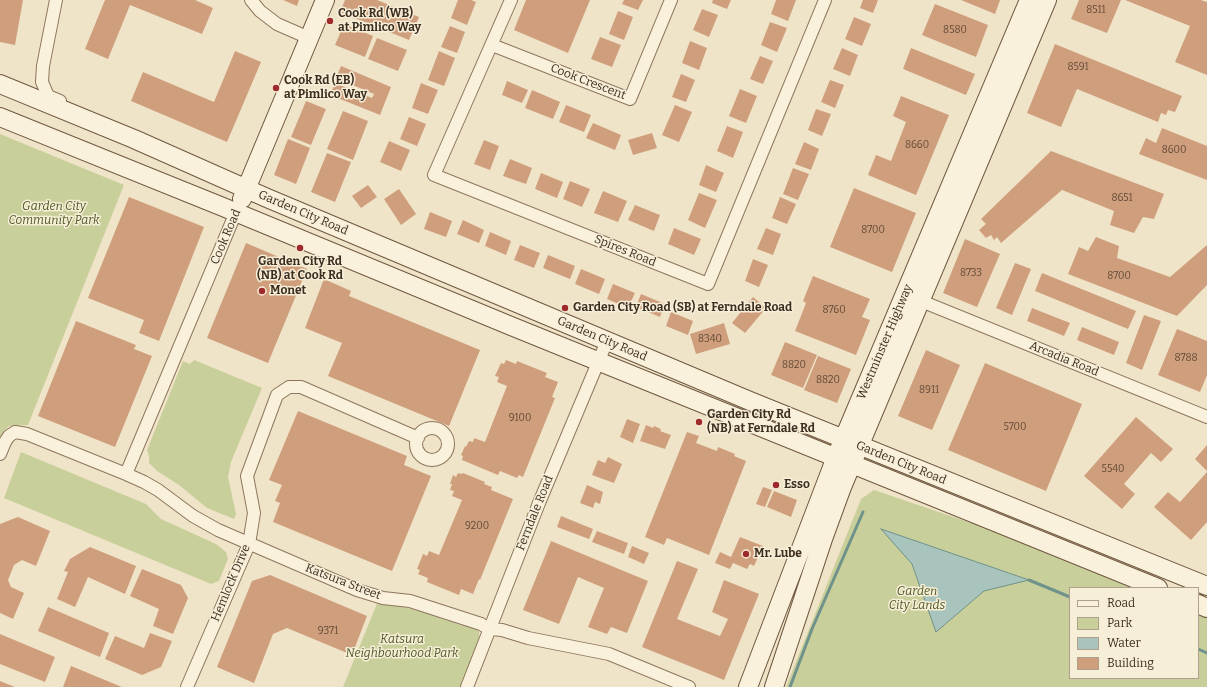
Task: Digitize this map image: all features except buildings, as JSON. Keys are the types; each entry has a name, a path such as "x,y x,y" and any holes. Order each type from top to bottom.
{"main road":[{"name":"Cook Road","path":"236,212 325,0"},
{"name":"Westminster Highway","path":"852,443 1029,0"},
{"name":"Westminster Highway","path":"748,687 852,443 921,301 1047,0"},
{"name":"Garden City Road","path":"0,84 134,139 246,189 852,443 1207,586"},
{"name":"Garden City Road","path":"0,117 1156,587"},
{"name":"Westminster Highway","path":"774,687 823,539 844,461"}],"street":[{"path":"56,0 43,66 42,82 48,96 124,128 134,139"},
{"path":"251,0 260,11 277,24 309,38"},
{"name":"Spires Road","path":"511,0 434,175 708,284 825,0"},
{"name":"Cook Crescent","path":"492,45 630,99 671,0"},
{"name":"Cook Road","path":"126,474 236,212"},
{"name":"Arcadia Road","path":"921,301 1207,417"},
{"name":"Ferndale Road","path":"467,687 537,507 607,341"},
{"name":"Hemlock Drive","path":"187,687 249,544 254,513 247,476 277,395 289,387 301,387 418,438"},
{"name":"Katsura Street","path":"0,454 5,442 15,432 27,434 126,474 158,490 193,516 218,530 357,590 383,598 410,601 481,624 490,629 502,630 528,638 609,654 689,687"}],"green space":[{"name":"Garden City Community Park","path":"0,134 124,185 28,425 9,426 3,432 0,439"},
{"path":"194,360 262,388 231,462 228,477 236,514 234,519 207,508 179,485 157,471 149,463 147,450 183,361 190,364"},
{"path":"21,452 146,504 161,519 216,544 226,552 228,559 219,581 211,584 4,498"},
{"name":"Garden City Lands","path":"874,490 983,527 1132,587 1069,587 1069,679 1199,679 1199,613 1207,617 1207,687 786,687 861,499"},
{"name":"Katsura Neighbourhood Park","path":"378,601 420,611 461,625 475,627 479,632 480,639 460,687 343,687"}],"water":[{"path":"881,529 1029,580 984,591 936,632 912,564"}],"waterway":[{"path":"790,687 812,629 863,512"},
{"path":"1029,580 1069,597"},
{"path":"1199,649 1207,653"}],"place":[{"name":"Cook Rd (WB) at Pimlico Way","path":"330,21"},
{"name":"Cook Rd (EB) at Pimlico Way","path":"276,88"},
{"name":"Garden City Rd (NB) at Cook Rd","path":"300,248"},
{"name":"Monet","path":"262,291"},
{"name":"Garden City Road (SB) at Ferndale Road","path":"565,308"},
{"name":"Garden City Rd (NB) at Ferndale Rd","path":"699,422"},
{"name":"Esso","path":"776,485"},
{"name":"Mr. Lube","path":"746,554"}]}
